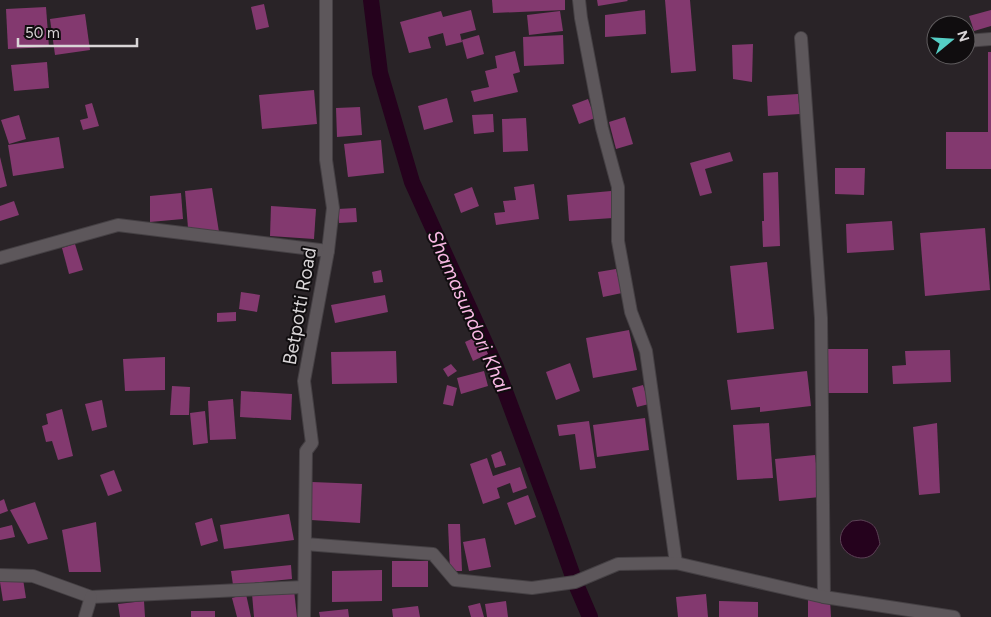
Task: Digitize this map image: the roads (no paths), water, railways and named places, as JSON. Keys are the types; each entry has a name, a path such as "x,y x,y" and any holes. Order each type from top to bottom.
{"street":[{"name":"Betpotti Road","path":"304,617 306,451 312,443 304,382 328,251 332,208 326,160 326,0"},
{"path":"579,0 602,128 618,187 618,241 631,312 646,351 676,563"},
{"path":"801,38 822,318 824,597"},
{"path":"976,40 991,39"},
{"path":"0,258 118,225 328,251"},
{"path":"305,544 433,554 455,580 532,588 575,582 618,564 676,563 824,597 954,617"},
{"path":"0,575 33,576 91,597 304,587"},
{"path":"86,617 91,597"}],"waterway":[{"name":"Shamasundori Khal","path":"371,0 380,73 412,182 496,367 575,582 590,617"}]}
